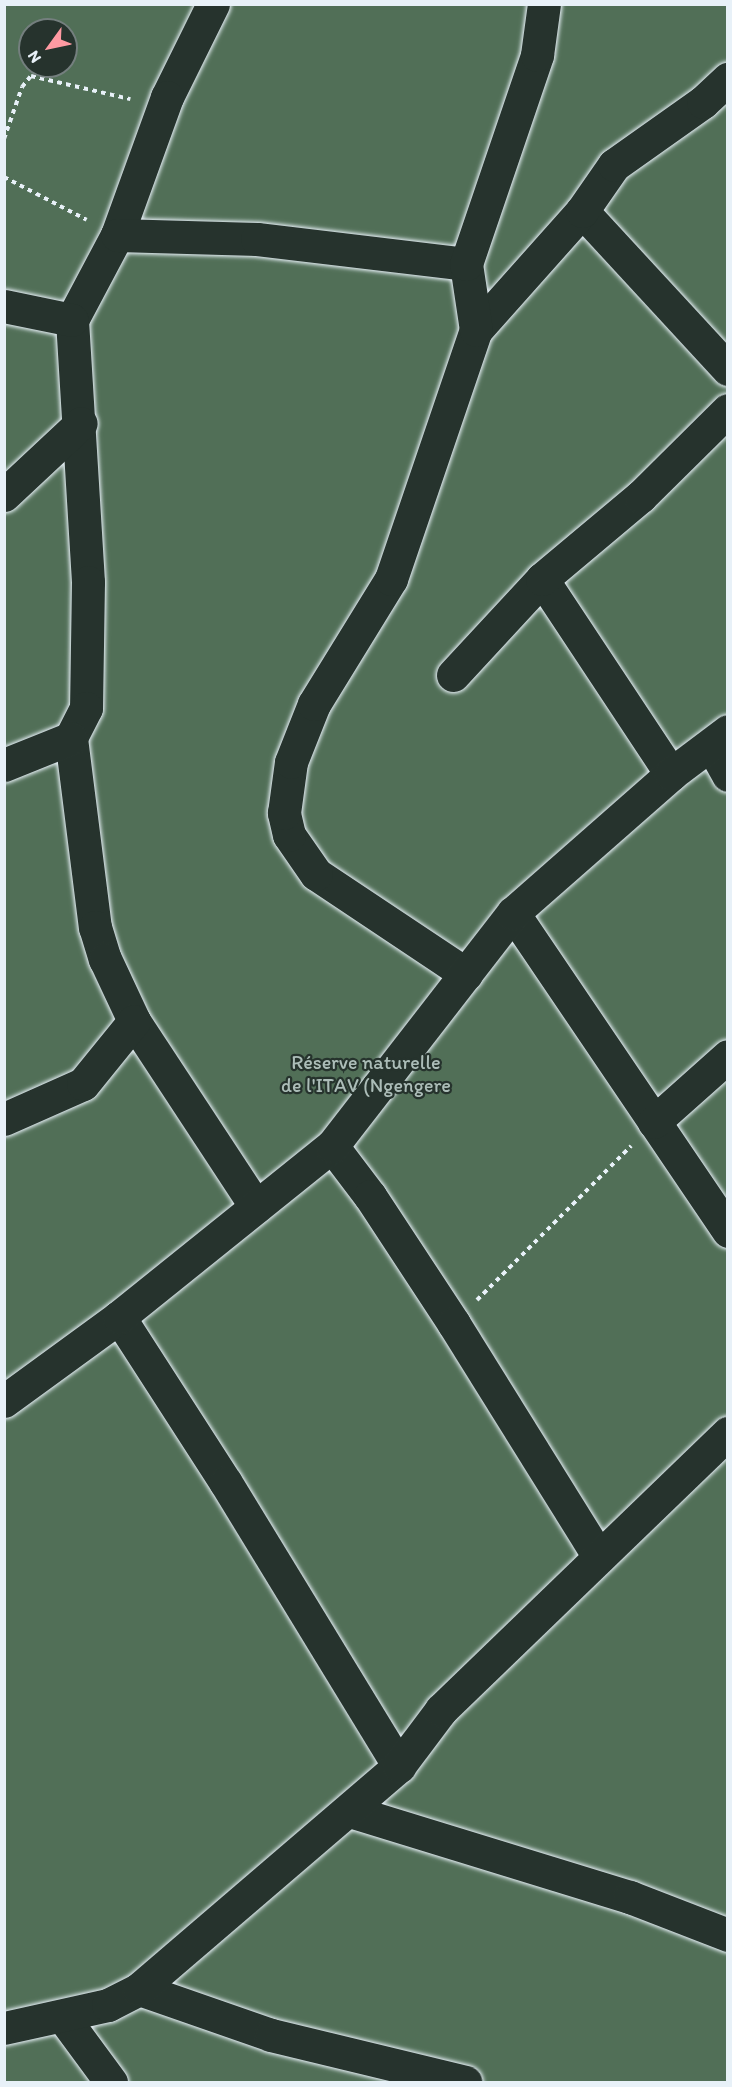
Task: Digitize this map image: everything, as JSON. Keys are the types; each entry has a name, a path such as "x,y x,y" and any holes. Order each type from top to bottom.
{"street":[{"path":"213,4 163,106 117,235 72,320 81,423 88,582 86,708 71,738 95,927 105,959 134,1021 256,1207"},
{"path":"476,330 466,264 537,55 544,4"},
{"path":"466,974 316,874 289,835 284,813 291,762 314,704 392,579 476,330 582,211 614,165 703,102 728,79"},
{"path":"582,211 728,369"},
{"path":"117,235 257,239 466,264"},
{"path":"4,306 72,320"},
{"path":"453,675 542,579 641,496 728,410"},
{"path":"4,495 81,423"},
{"path":"542,579 670,774"},
{"path":"4,765 71,738"},
{"path":"4,1401 119,1317 332,1146 513,913 670,774 720,738 728,775"},
{"path":"513,913 728,1231"},
{"path":"4,1119 83,1084 134,1021"},
{"path":"654,1122 728,1056"},
{"path":"332,1146 454,1324 598,1557"},
{"path":"119,1317 399,1766"},
{"path":"4,2028 63,2017 108,2005 139,1989 350,1811 399,1766 441,1710 728,1433"},
{"path":"350,1811 630,1897 728,1935"},
{"path":"139,1989 271,2035 465,2082"},
{"path":"63,2017 111,2082"}],"path":[{"path":"4,139 22,87 31,76 163,106"},
{"path":"4,177 117,235"},
{"path":"454,1324 654,1122"}],"green space":[{"name":"Réserve naturelle de l'ITAV (Ngengere","path":"5,5 727,5 727,2082 5,2082"}]}
